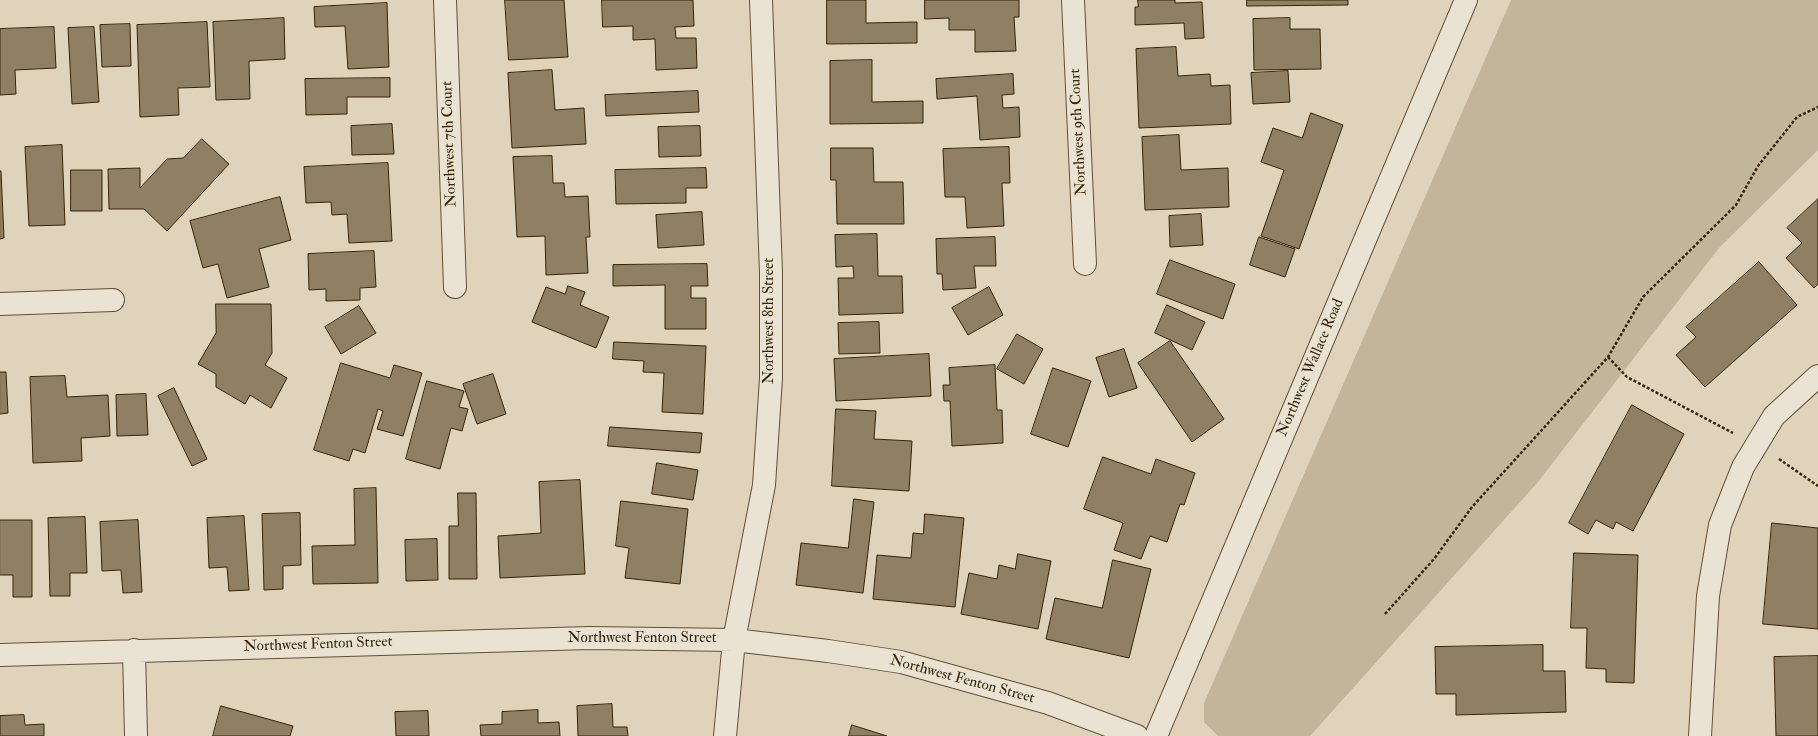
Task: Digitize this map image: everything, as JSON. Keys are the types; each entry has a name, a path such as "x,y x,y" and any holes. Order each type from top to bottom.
{"street":[{"name":"Northwest 7th Court","path":"445,0 455,287"},
{"name":"Northwest 8th Street","path":"725,736 734,640 764,485 771,378 771,272 761,0"},
{"name":"Northwest 9th Court","path":"1074,0 1085,264"},
{"name":"Northwest Wallace Road","path":"1156,736 1466,0"},
{"path":"0,304 113,300"},
{"path":"1700,736 1708,596 1720,525 1743,467 1774,416 1818,376"},
{"name":"Northwest Fenton Street","path":"0,655 589,638 734,640 828,651 901,662 1048,703 1137,736"},
{"path":"134,650 136,736"}],"path":[{"path":"1385,614 1434,559 1472,507 1608,357 1643,297 1736,205 1758,166 1797,117 1818,107"},
{"path":"1608,357 1627,378 1757,445 1818,486"}],"shaded area":[{"path":"1511,0 1818,0 1818,150 1719,248 1538,482 1310,736 1218,736 1204,722 1204,703"}],"building":[{"path":"505,0 564,0 568,57 509,60"},
{"path":"602,0 693,0 694,26 675,27 676,38 696,38 697,68 656,70 655,39 633,40 633,26 603,27"},
{"path":"827,0 866,0 866,23 917,22 917,43 827,44"},
{"path":"925,0 1019,0 1019,17 1014,17 1016,51 975,52 975,30 949,30 949,18 925,19"},
{"path":"1138,0 1175,0 1175,3 1202,2 1204,38 1185,39 1184,23 1135,25 1135,7 1138,7"},
{"path":"1247,0 1348,0 1348,5 1247,6"},
{"path":"387,3 389,67 348,69 345,26 315,27 314,7"},
{"path":"284,18 285,59 249,61 250,99 216,100 213,22"},
{"path":"1290,18 1290,29 1320,29 1321,69 1254,70 1253,19"},
{"path":"207,22 210,87 178,88 179,115 140,117 137,25"},
{"path":"130,24 131,66 102,67 100,25"},
{"path":"54,27 56,68 15,70 16,94 0,95 0,29"},
{"path":"94,27 99,102 72,104 68,28"},
{"path":"1176,47 1178,76 1210,74 1211,86 1230,85 1231,124 1139,128 1136,49"},
{"path":"872,60 872,102 923,101 923,123 830,124 830,61"},
{"path":"552,70 555,110 584,108 586,144 512,148 508,73"},
{"path":"1288,71 1290,102 1253,104 1251,73"},
{"path":"1013,74 1014,94 1002,95 1003,108 1019,107 1020,137 980,140 977,96 937,99 936,79"},
{"path":"390,78 390,97 347,97 347,114 306,115 305,79"},
{"path":"698,91 699,112 606,116 605,95"},
{"path":"1311,113 1343,125 1299,249 1261,236 1284,170 1261,162 1273,128 1302,138"},
{"path":"392,124 394,154 352,155 351,126"},
{"path":"700,126 701,156 659,157 658,127"},
{"path":"1179,135 1181,170 1228,168 1229,207 1145,210 1142,137"},
{"path":"202,139 229,164 167,231 144,209 109,209 108,169 140,168 140,188 167,159 183,158"},
{"path":"62,145 65,225 29,226 25,147"},
{"path":"1009,147 1010,183 1002,183 1004,226 967,228 965,197 945,197 943,149"},
{"path":"831,148 873,148 874,182 903,182 904,224 837,224 836,180 831,180"},
{"path":"552,156 553,183 564,183 565,197 588,196 590,237 586,237 588,273 546,275 545,236 517,237 513,157"},
{"path":"388,163 392,241 349,243 347,214 332,215 331,202 306,203 304,167"},
{"path":"706,168 707,188 686,188 686,203 616,204 615,170"},
{"path":"71,170 102,170 102,211 71,211"},
{"path":"0,171 4,238 0,239"},
{"path":"280,197 291,240 259,249 269,287 227,298 218,264 203,268 190,221"},
{"path":"1818,199 1818,284 1814,288 1786,258 1802,243 1787,228"},
{"path":"702,212 704,245 658,248 656,215"},
{"path":"1201,214 1203,245 1170,247 1169,216"},
{"path":"877,234 878,276 902,276 903,313 839,315 838,278 854,278 853,266 836,267 835,235"},
{"path":"995,237 996,266 974,266 976,288 943,290 942,274 937,274 936,239"},
{"path":"1259,237 1295,249 1285,277 1250,265"},
{"path":"374,251 376,287 360,288 360,300 326,301 326,289 309,290 308,254"},
{"path":"1170,260 1235,284 1223,319 1157,294"},
{"path":"1759,262 1797,305 1705,387 1676,355 1696,337 1686,327"},
{"path":"707,264 708,286 691,286 691,298 706,298 706,329 665,329 665,285 613,286 613,265"},
{"path":"568,286 585,292 580,305 609,317 596,348 532,322 546,287 565,294"},
{"path":"989,287 1003,315 968,335 952,308"},
{"path":"216,304 271,304 272,353 265,365 287,378 271,408 250,395 245,404 216,387 216,374 198,364 216,333"},
{"path":"1167,305 1205,322 1192,350 1155,333"},
{"path":"359,306 376,333 341,354 325,327"},
{"path":"879,322 880,353 839,354 838,323"},
{"path":"1017,334 1043,349 1024,384 997,369"},
{"path":"1170,341 1224,419 1192,442 1138,363"},
{"path":"614,342 706,346 703,414 662,412 664,373 643,372 644,361 613,359"},
{"path":"1124,349 1137,388 1109,397 1096,358"},
{"path":"929,354 931,396 836,401 834,359"},
{"path":"341,363 390,378 394,365 422,373 403,436 377,429 383,411 378,409 365,453 353,449 349,461 314,450"},
{"path":"995,365 997,410 1002,410 1003,443 952,446 950,401 944,401 943,385 950,385 949,368"},
{"path":"1053,368 1091,381 1068,447 1031,434"},
{"path":"0,372 6,372 8,413 0,414"},
{"path":"493,374 506,414 477,424 463,384"},
{"path":"65,376 67,397 108,395 110,436 81,438 82,461 33,463 30,377"},
{"path":"427,381 464,391 459,407 468,409 462,431 451,428 440,469 406,459"},
{"path":"174,388 207,459 192,466 158,396"},
{"path":"146,394 148,435 117,436 116,395"},
{"path":"1632,405 1684,434 1633,531 1616,522 1613,529 1596,520 1588,534 1569,523"},
{"path":"836,409 876,411 874,439 912,441 909,491 832,486"},
{"path":"610,427 702,433 700,453 608,446"},
{"path":"1103,457 1151,474 1156,459 1195,473 1184,505 1180,504 1167,542 1150,536 1141,559 1114,550 1123,523 1084,509"},
{"path":"657,463 698,470 693,500 652,494"},
{"path":"580,480 585,574 500,578 498,536 541,533 539,482"},
{"path":"376,488 378,583 313,584 312,546 355,545 354,489"},
{"path":"458,493 476,493 477,579 449,579 449,526 458,526"},
{"path":"854,499 874,502 863,593 796,585 801,543 848,548"},
{"path":"621,501 688,509 680,584 625,578 629,548 616,546"},
{"path":"300,513 301,565 283,566 283,589 264,590 262,514"},
{"path":"925,514 964,518 955,607 873,599 877,555 911,558 913,533 923,534"},
{"path":"244,516 249,590 229,591 227,567 209,568 207,518"},
{"path":"85,517 87,573 70,573 70,596 50,596 48,518"},
{"path":"0,520 32,520 32,597 13,597 13,575 0,575"},
{"path":"138,520 142,592 123,593 121,570 102,571 100,522"},
{"path":"1772,523 1818,528 1818,629 1763,624"},
{"path":"437,539 438,580 406,581 405,540"},
{"path":"1574,553 1638,555 1634,683 1606,682 1606,669 1586,668 1587,628 1571,628"},
{"path":"1018,554 1051,561 1038,629 961,614 969,573 997,579 999,565 1015,569"},
{"path":"1113,560 1151,569 1129,658 1046,639 1055,598 1102,608"},
{"path":"1543,645 1543,671 1565,671 1566,712 1456,715 1456,694 1436,694 1435,647"},
{"path":"1818,656 1818,736 1776,736 1774,657"},
{"path":"612,704 613,727 627,727 628,736 578,736 577,706"},
{"path":"221,706 293,726 290,736 213,736"},
{"path":"538,710 538,723 559,722 560,736 481,736 480,725 502,724 502,712"},
{"path":"428,711 429,736 396,736 395,712"},
{"path":"24,715 25,725 44,724 44,736 0,736 0,716"},
{"path":"852,725 887,736 849,736"}]}
